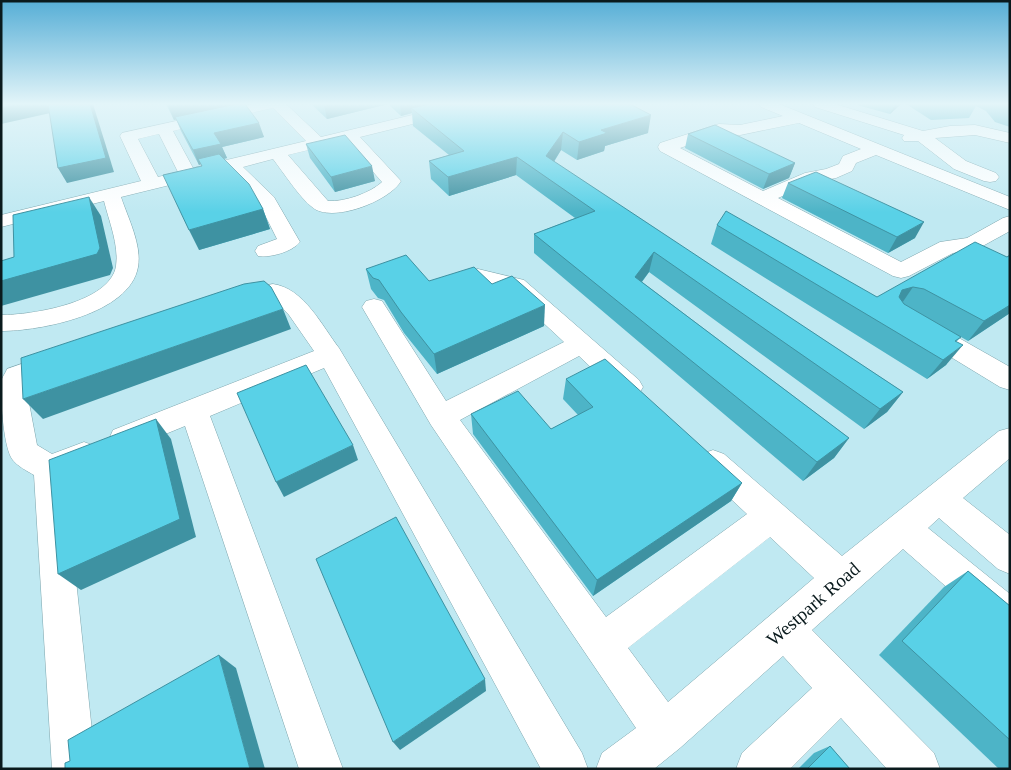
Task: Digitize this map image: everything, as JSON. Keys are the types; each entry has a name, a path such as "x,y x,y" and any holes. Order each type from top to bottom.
{"street":[{"path":"130,140 152,184"},
{"path":"170,140 188,175"},
{"path":"313,140 316,143"},
{"path":"1,221 329,140"},
{"path":"277,153 319,204 326,207 335,206 361,199 388,188 392,180 354,140"},
{"path":"687,140 666,147 901,271 948,247 972,244 1010,222"},
{"path":"854,140 1010,204"},
{"path":"763,198 811,178 830,174 846,167 849,160 904,140"},
{"path":"927,140 960,165 1002,182"},
{"path":"231,164 267,201 289,242 266,251"},
{"path":"1,324 38,320 63,314 87,305 117,288 124,278 127,268 126,253 111,194"},
{"path":"960,246 985,258"},
{"path":"446,288 478,276 516,284 648,404"},
{"path":"219,305 245,296 276,291 284,295 296,308 330,355 566,769"},
{"path":"374,307 442,417 664,733"},
{"path":"908,321 1010,380"},
{"path":"442,417 582,344"},
{"path":"49,469 24,452 18,430 12,387 17,376 32,368 77,354"},
{"path":"49,469 330,355"},
{"path":"194,410 321,769"},
{"name":"Westpark Road","path":"618,769 664,733 841,579 1010,440"},
{"path":"691,443 841,579"},
{"path":"49,469 74,769"},
{"path":"939,498 1010,557"},
{"path":"602,644 771,516"},
{"path":"903,528 1010,618"},
{"path":"784,629 918,769"},
{"path":"758,769 842,688"}],"building":[{"path":"54,140 101,140 106,158 58,168"},
{"path":"188,140 218,140 221,144 193,150"},
{"path":"324,140 349,140 372,166 331,177 306,144"},
{"path":"450,140 557,140 546,156 903,392 880,409 654,252 635,277 849,438 817,462 534,234 595,211 517,157 448,177 429,161 464,151"},
{"path":"700,140 746,140 795,163 769,174"},
{"path":"219,154 249,184 263,209 189,230 163,175 202,166 198,159"},
{"path":"816,172 924,222 897,237 788,183"},
{"path":"89,197 100,248 97,254 1,281 1,261 14,257 13,215"},
{"path":"726,211 877,297 975,242 1007,257 1010,255 1010,305 984,321 924,289 913,287 902,290 899,297 904,304 961,337 955,341 963,345 943,360 717,225"},
{"path":"406,255 429,281 474,267 492,284 512,276 545,305 434,354 379,280 373,278 366,269"},
{"path":"264,281 271,287 283,309 23,399 21,358 244,284"},
{"path":"605,359 742,483 597,580 471,414 518,391 551,429 593,407 566,379"},
{"path":"306,365 353,445 276,482 237,393"},
{"path":"156,419 180,519 58,574 49,460"},
{"path":"396,517 485,679 393,742 316,559"},
{"path":"968,571 1010,606 1010,740 902,641"},
{"path":"219,655 250,769 65,769 65,763 70,761 68,740"},
{"path":"830,746 850,769 807,769"}]}
